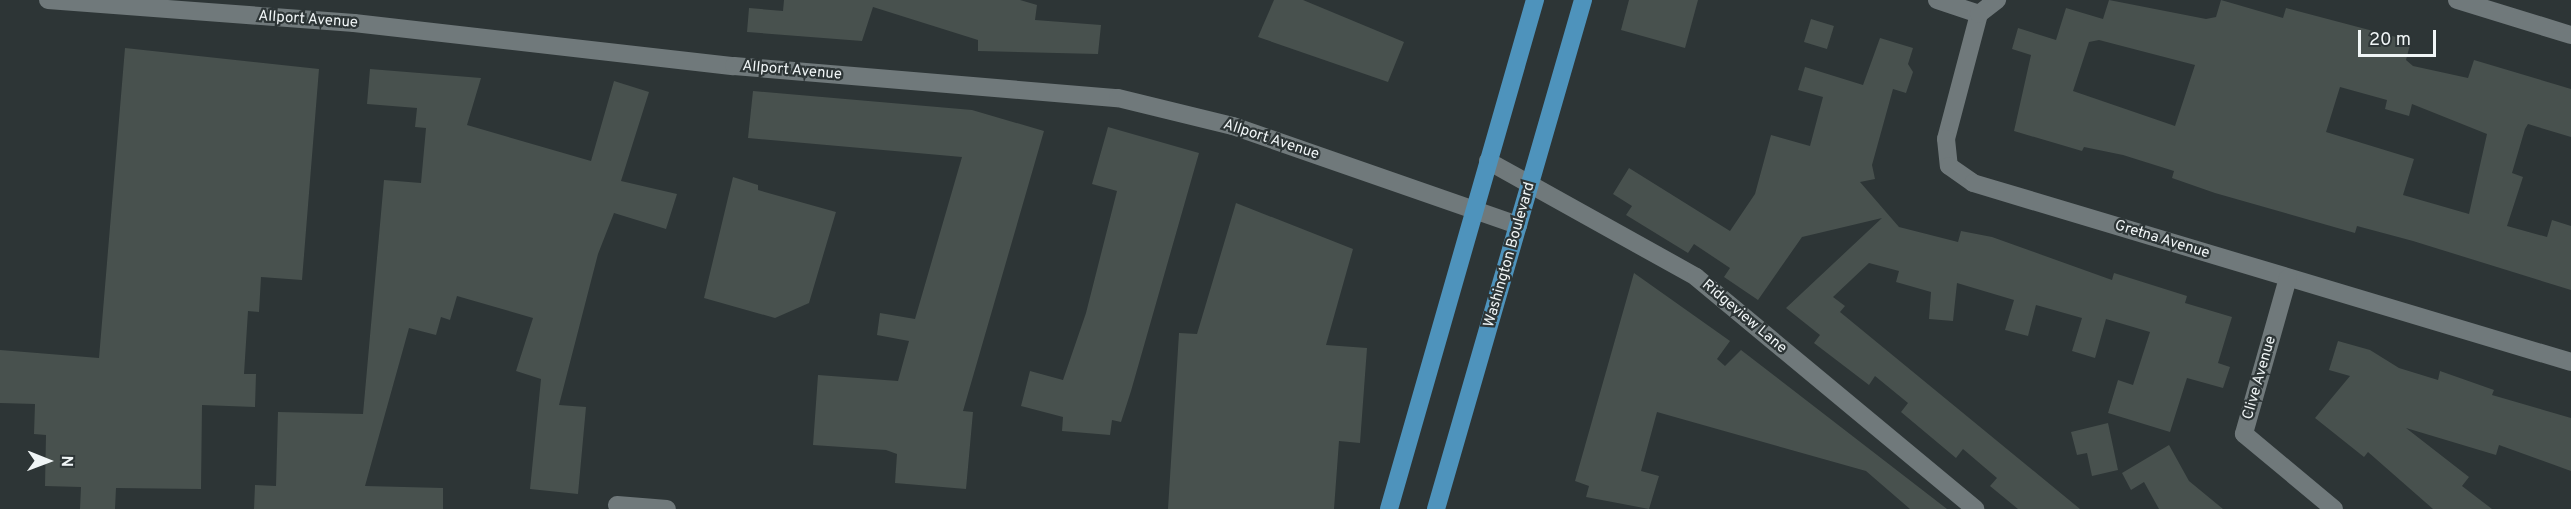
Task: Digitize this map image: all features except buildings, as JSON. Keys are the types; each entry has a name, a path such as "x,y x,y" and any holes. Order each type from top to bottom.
{"main road":[{"path":"1389,509 1535,0"},
{"name":"Washington Boulevard","path":"1436,509 1583,0"}],"street":[{"name":"Allport Avenue","path":"48,0 354,23 734,66 1118,98 1233,126 1518,225"},
{"path":"1937,0 1979,14 1997,0"},
{"path":"2457,0 2571,35"},
{"name":"Gretna Avenue","path":"1979,14 1946,139 1950,166 1973,183 2571,362"},
{"name":"Ridgeview Lane","path":"1488,161 1696,277 1975,509"},
{"name":"Clive Avenue","path":"2288,279 2244,434 2334,509"},
{"path":"617,505 667,509"}]}
